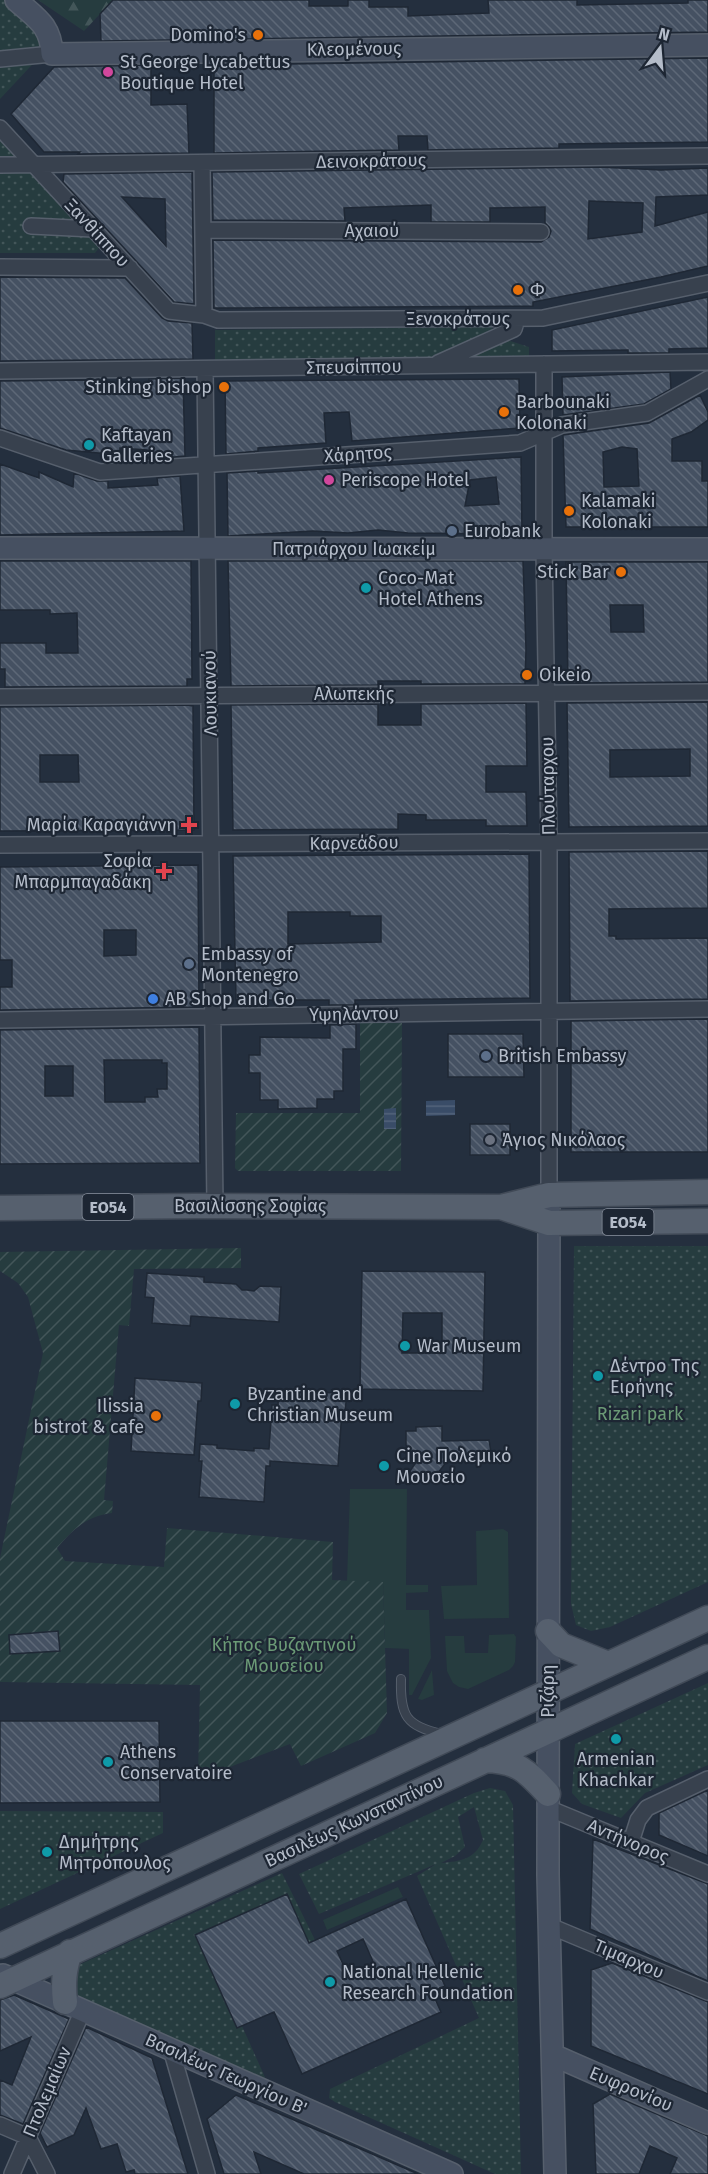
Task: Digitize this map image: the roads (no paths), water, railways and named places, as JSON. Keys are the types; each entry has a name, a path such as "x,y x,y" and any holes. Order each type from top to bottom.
{"main road":[{"name":"Βασιλίσσης Σοφίας","path":"549,1208 708,1192"},
{"name":"Βασιλίσσης Σοφίας","path":"0,1208 501,1207 549,1208 708,1221"},
{"name":"Βασιλέως Κωνσταντίνου","path":"0,1946 708,1618"},
{"path":"548,1630 561,1645 608,1664"},
{"name":"Βασιλέως Κωνσταντίνου","path":"5,1979 70,1952 708,1657"},
{"path":"485,1760 505,1761 528,1772 548,1801"},
{"path":"70,1952 64,1970 63,1983 74,2006"}],"street":[{"path":"16,0 46,29 52,42 52,54"},
{"name":"Κλεομένους","path":"0,59 52,54 708,45"},
{"name":"Ξανθίππου","path":"0,128 169,311 204,315"},
{"name":"Δεινοκράτους","path":"0,165 34,166 63,162 202,163 708,156"},
{"path":"202,163 204,315"},
{"path":"31,226 93,229"},
{"name":"Αχαιού","path":"203,230 542,232"},
{"path":"0,267 130,268"},
{"name":"Ξενοκράτους","path":"204,315 218,320 543,318 708,283"},
{"path":"430,366 514,329 518,319"},
{"name":"Σπευσίππου","path":"0,371 708,362"},
{"name":"Πλούταρχου","path":"544,364 544,550 549,841 549,1208"},
{"name":"Λουκιανού","path":"205,369 216,1206"},
{"name":"Χάρητος","path":"0,438 100,472 520,443 562,425 647,413 708,379"},
{"name":"Πατριάρχου Ιωακείμ","path":"0,548 708,549"},
{"name":"Αλωπεκής","path":"0,697 708,692"},
{"name":"Καρνεάδου","path":"0,845 708,841"},
{"name":"Υψηλάντου","path":"0,1020 708,1009"},
{"name":"Ριζάρη","path":"549,1208 548,1801 550,2018 553,2055 555,2174"},
{"path":"631,1842 638,1820 647,1808 708,1779"},
{"name":"Αντήνορος","path":"548,1801 631,1842 708,1874"},
{"name":"Τιμαρχου","path":"550,1926 708,1992"},
{"name":"Βασιλέως Γεωργίου Β'","path":"5,1979 74,2006 452,2174"},
{"name":"Πτολεμαίων","path":"12,2174 28,2137 74,2006"},
{"path":"171,2049 207,2174"},
{"name":"Ευφρονίου","path":"553,2055 708,2123"},
{"path":"0,2125 28,2137 47,2174"}],"lane":[{"path":"401,1679 400,1701 407,1718 431,1731 453,1736"}],"water":[{"path":"455,1100 455,1115 426,1116 426,1101"},
{"path":"396,1108 396,1129 384,1129 384,1109"}],"place":[{"name":"Domino's","path":"258,35"},
{"name":"St George Lycabettus Boutique Hotel","path":"108,72"},
{"name":"Φ","path":"518,290"},
{"name":"Stinking bishop","path":"224,387"},
{"name":"Barbounaki Kolonaki","path":"504,412"},
{"name":"Kaftayan Galleries","path":"89,445"},
{"name":"Periscope Hotel","path":"329,480"},
{"name":"Kalamaki Kolonaki","path":"569,511"},
{"name":"Eurobank","path":"452,531"},
{"name":"Stick Bar","path":"621,572"},
{"name":"Coco-Mat Hotel Athens","path":"366,588"},
{"name":"Oikeio","path":"527,675"},
{"name":"Μαρία Καραγιάννη","path":"189,825"},
{"name":"Σοφία Μπαρμπαγαδάκη","path":"164,871"},
{"name":"Embassy of Montenegro","path":"189,964"},
{"name":"AB Shop and Go","path":"153,999"},
{"name":"British Embassy","path":"486,1056"},
{"name":"Άγιος Νικόλαος","path":"490,1140"},
{"name":"War Museum","path":"405,1346"},
{"name":"Δέντρο Της Ειρήνης","path":"598,1376"},
{"name":"Byzantine and Christian Museum","path":"235,1404"},
{"name":"Ilissia bistrot & cafe","path":"156,1416"},
{"name":"Cine Πολεμικό Μουσείο","path":"384,1466"},
{"name":"Armenian Khachkar","path":"616,1739"},
{"name":"Athens Conservatoire","path":"108,1762"},
{"name":"Δημήτρης Μητρόπουλος","path":"47,1852"},
{"name":"National Hellenic Research Foundation","path":"330,1982"}],"park label":[{"name":"Rizari park","path":"640,1414"},
{"name":"Κήπος Βυζαντινού Μουσείου","path":"284,1655"}]}
